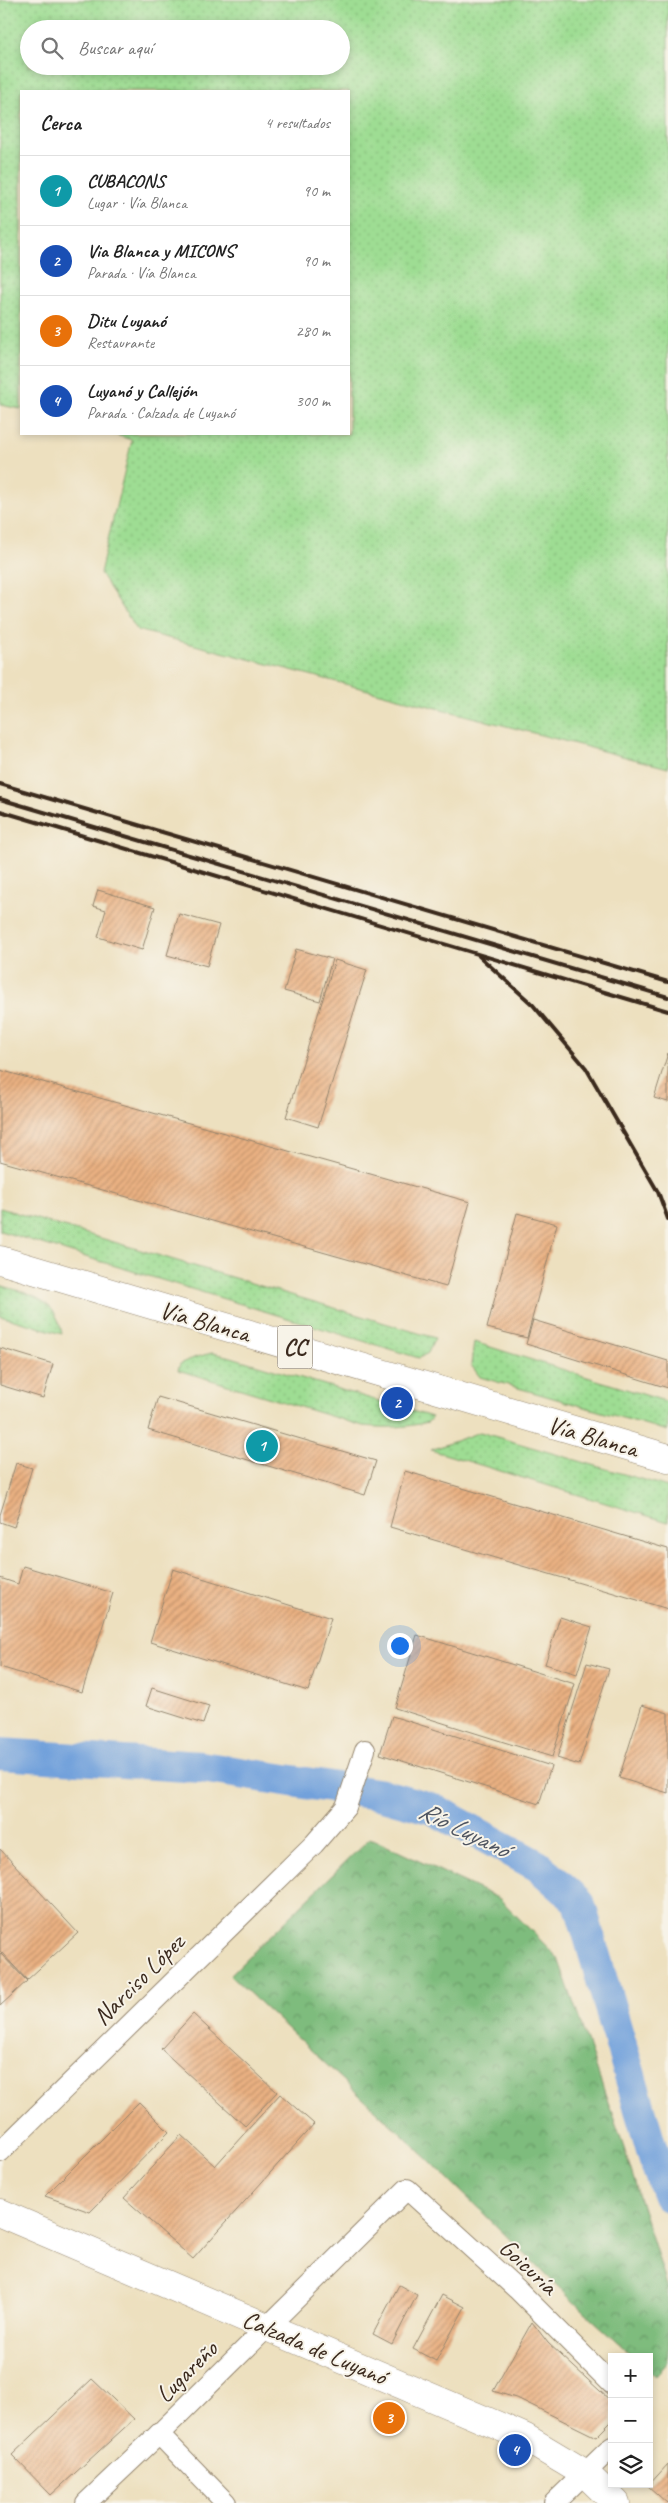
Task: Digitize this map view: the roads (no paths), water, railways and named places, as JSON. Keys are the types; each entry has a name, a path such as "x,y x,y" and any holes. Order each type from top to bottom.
{"main road":[{"name":"Vía Blanca","path":"0,1260 668,1458"},
{"name":"Calzada de Luyanó","path":"0,2213 524,2437 586,2474 616,2503"}],"street":[{"name":"Narciso López","path":"0,2152 314,1844 346,1807 365,1750"},
{"name":"Lugareño","path":"86,2503 159,2434 407,2189"},
{"name":"Goicuría","path":"407,2189 517,2289 608,2380"},
{"path":"159,2434 226,2503"},
{"path":"554,2503 608,2451"}],"waterway":[{"name":"Río Luyanó","path":"0,1754 201,1767 383,1795 433,1809 538,1866 579,1902 656,2164 668,2196"}],"railway":[{"path":"0,784 668,982"},
{"path":"0,799 668,997"},
{"path":"0,811 668,1011"},
{"path":"479,956 533,1005 586,1068 658,1192 668,1219"}],"place":[{"name":"Via Blanca y MICONS","path":"397,1403"},
{"name":"CUBACONS","path":"262,1446"},
{"name":"Ditu Luyanó","path":"389,2418"},
{"name":"Luyanó y Callejón","path":"515,2450"}]}
